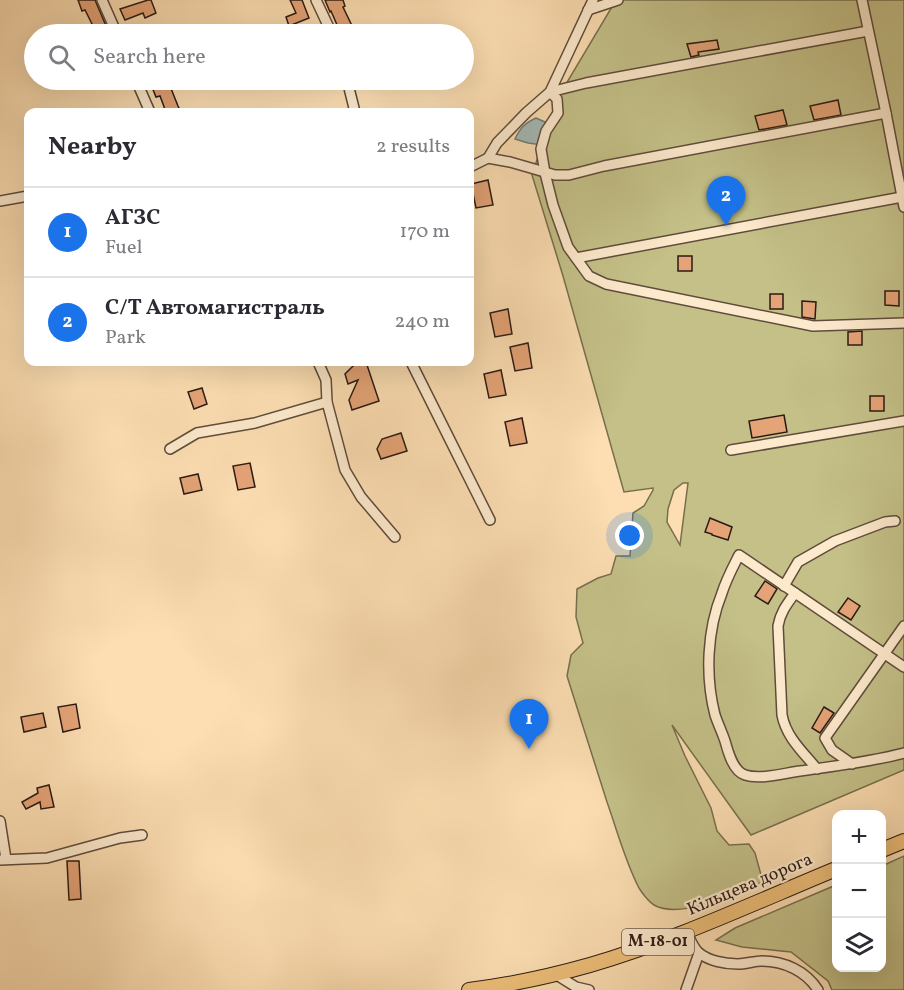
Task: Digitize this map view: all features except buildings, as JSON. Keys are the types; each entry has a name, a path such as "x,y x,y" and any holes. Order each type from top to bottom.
{"highway":[{"path":"886,848 904,841"},
{"name":"Кільцева дорога","path":"469,990 590,965 686,931 832,871"}],"street":[{"path":"102,0 113,24"},
{"path":"316,0 327,24"},
{"path":"474,165 488,158 497,143 549,92 593,0"},
{"path":"588,10 618,0"},
{"path":"576,258 903,202 862,0"},
{"path":"549,92 586,83 868,32"},
{"path":"140,90 148,108"},
{"path":"350,90 354,108"},
{"path":"549,92 557,99 558,114 546,131 541,148 545,173 553,205 568,247 589,276 606,284 813,326 904,323"},
{"path":"488,158 545,173 569,175 604,166 886,113"},
{"path":"0,201 24,197"},
{"path":"320,366 326,381 327,402 345,471 361,497 395,537"},
{"path":"413,366 490,520"},
{"path":"170,449 197,433 255,423 327,402"},
{"path":"731,450 904,421"},
{"path":"784,586 798,562 835,541 885,522 895,521"},
{"path":"904,667 739,555 721,593 710,641 711,688 715,714 737,770 754,776 765,776 866,763 904,753"},
{"path":"795,593 780,616 778,626 782,715 784,727 790,737 817,769"},
{"path":"852,764 832,750 825,738 904,626"},
{"path":"0,821 3,859 47,858 120,838 142,836"},
{"path":"686,931 699,953 710,959 739,964 762,961 782,964 800,970 812,980 818,990"},
{"path":"686,990 699,953"},
{"path":"555,974 576,987 589,990"}],"shaded area":[{"path":"616,0 904,0 904,770 751,835 672,725 711,808 717,831 729,845 749,844 755,853 763,882 724,898 693,907 665,909 654,905 639,888 607,802 567,676 571,655 583,643 576,617 577,589 611,574 616,556 630,556 633,513 644,506 653,488 624,492 532,175 557,99","holes":["683,483 688,483 680,545 667,522 668,509 674,490"]},
{"path":"904,856 904,990 832,990 828,981 791,952 742,947 716,940 735,928 832,887 832,972 886,972 886,864"}],"water":[{"path":"536,118 545,122 542,145 515,139 523,126"}],"place":[{"name":"С/Т Автомагистраль","path":"726,226"},
{"name":"АГЗС","path":"529,749"}]}
